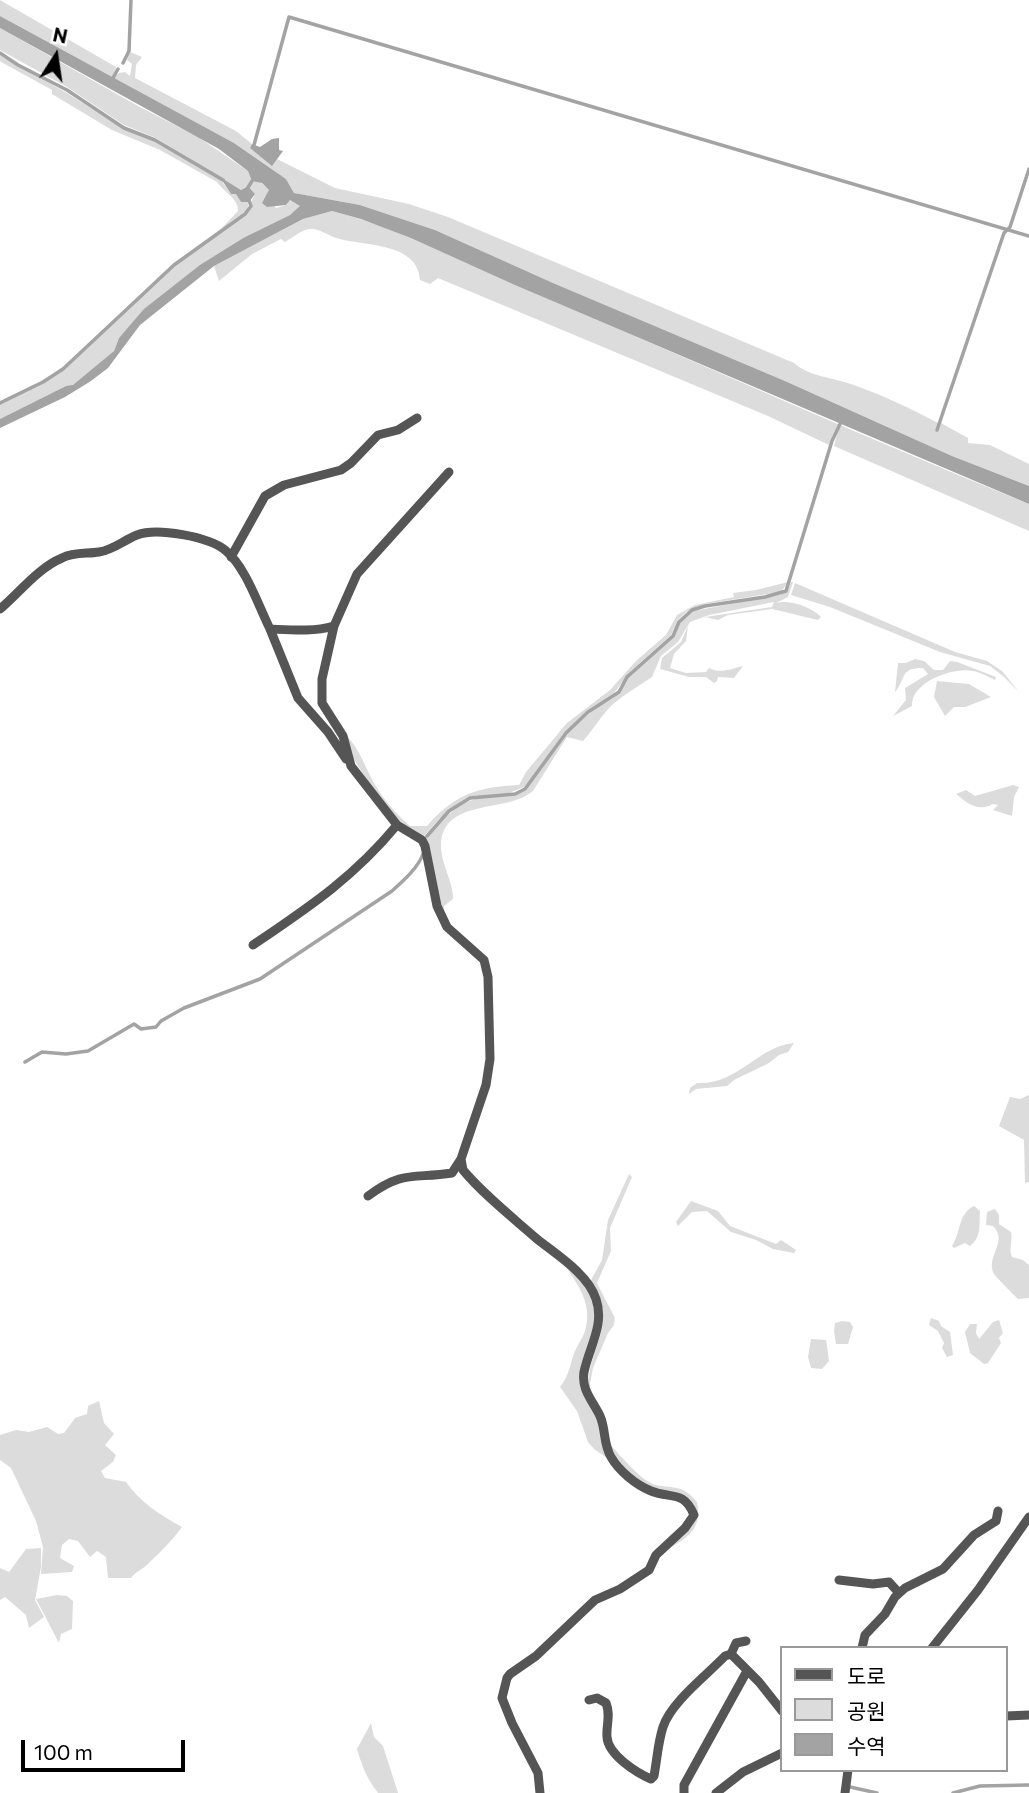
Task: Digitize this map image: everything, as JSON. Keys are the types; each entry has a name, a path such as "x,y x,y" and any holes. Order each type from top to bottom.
{"street":[{"path":"231,557 265,496 284,485 341,470 378,435 398,430 417,418"},
{"path":"351,766 343,736 322,703 322,679 334,626 357,574 449,472"},
{"path":"0,609 61,558 100,552 148,532 159,531 208,542 225,549 248,581 298,698 328,732 397,825 422,840 437,906 446,927 484,960 488,977 490,1059 486,1085 461,1159 452,1173 400,1177 382,1185 368,1196"},
{"path":"270,629 298,631 334,626"},
{"path":"253,945 350,876 372,856 397,825"},
{"path":"461,1159 463,1170 470,1179 573,1269 596,1298 599,1325 584,1374 584,1384 601,1417 605,1445 612,1459 628,1476 651,1491 681,1497 694,1515 685,1528 656,1555 649,1570 620,1589 595,1600 536,1656 507,1678 502,1698 538,1773 540,1793"},
{"path":"862,1646 869,1628 885,1614 900,1593 943,1569 974,1535 996,1521 998,1511"},
{"path":"934,1646 1029,1517"},
{"path":"839,1580 873,1584 889,1582 900,1593"},
{"path":"589,1700 597,1698 607,1703 607,1739 612,1748 632,1770 651,1779 654,1776 665,1721 695,1686 725,1656 731,1654 736,1643 746,1641"},
{"path":"731,1654 780,1708"},
{"path":"684,1793 684,1785 747,1671"},
{"path":"1008,1716 1029,1714"},
{"path":"716,1793 743,1772 780,1754"},
{"path":"845,1793 848,1772"}],"green space":[{"path":"0,0 116,67 114,77 125,72 130,76 132,64 127,60 130,52 142,57 136,65 135,78 236,131 252,144 250,148 272,165 277,159 335,188 409,204 448,217 794,363 807,371 884,397 938,423 935,431 938,431 941,423 968,438 968,443 990,445 1029,464 1029,486 952,456 435,230 360,205 294,193 286,179 234,143 0,16"},
{"path":"0,28 198,137 248,171 269,190 267,195 276,208 286,205 290,200 301,206 290,215 245,237 119,338 114,351 73,386 66,386 0,419 0,404 63,370 175,265 245,215 255,194 250,188 251,183 241,190 156,138 124,125 67,87 0,50"},
{"path":"0,55 124,129 155,141 221,180 231,194 236,193 241,202 249,202 247,210 220,230 238,211 233,199 217,182 160,150 112,130 52,94 52,90 0,61"},
{"path":"332,211 422,242 798,407 1029,504 1029,531 834,446 839,426 829,445 768,416 438,278 430,284 420,280 417,268 410,259 389,248 340,239 309,229 285,242 281,239 252,254 219,281 214,266 303,219"},
{"path":"788,582 781,592 705,604 686,612 678,620 671,635 630,672 614,693 588,710 563,734 524,787 509,793 469,797 439,819 423,837 405,829 373,790 353,758 346,735 392,808 410,826 427,826 447,806 468,794 519,785 526,772 567,723 610,690 637,660 666,635 677,615 695,605 734,597 733,593"},
{"path":"791,582 788,597 776,603 787,602 806,607 821,617 818,620 772,609 728,615 718,620 705,617 772,607 774,602 709,615 690,622 678,642 661,656 652,677 611,706 583,741 567,737 533,791 521,798 463,813 452,820 444,831 441,846 453,893 453,899 444,906 444,913 440,906 430,848 424,839 441,821 461,804 478,798 515,795 526,790 567,733 597,707 621,691 628,677 673,636 681,622 693,611 779,595 787,592"},
{"path":"795,583 955,652 987,661 1002,671 1019,692 990,666 940,652 830,607 791,595"},
{"path":"688,626 686,641 674,654 670,668 686,673 706,672 709,668 718,671 743,666 734,678 718,677 714,683 706,677 689,677 660,669 662,658 681,642"},
{"path":"915,659 924,661 934,670 943,670 950,661 996,677 995,680 978,672 965,670 945,674 926,683 918,690 912,706 893,716 906,700 905,688 928,674 923,668 910,670 904,675 895,692 898,663"},
{"path":"937,681 969,684 991,697 965,707 954,707 945,716 934,697"},
{"path":"1013,785 1019,787 1014,797 1012,816 993,810 998,805 977,807 956,794 966,790 975,796"},
{"path":"794,1043 788,1052 727,1086 696,1089 689,1094 690,1088 697,1083 724,1078 769,1051"},
{"path":"1029,1095 1029,1182 1025,1183 1024,1140 999,1126 1010,1097 1020,1099"},
{"path":"629,1174 632,1177 610,1228 611,1251 597,1283 615,1318 614,1325 593,1368 589,1389 589,1374 603,1323 599,1297 590,1282 602,1260 608,1220"},
{"path":"691,1201 718,1211 730,1226 776,1244 781,1240 796,1250 794,1253 773,1249 731,1232 707,1211 692,1212 678,1226 676,1222"},
{"path":"974,1206 980,1211 976,1239 970,1246 965,1243 954,1248 952,1246 962,1218"},
{"path":"995,1209 999,1215 999,1224 1011,1232 1012,1257 1029,1265 1029,1298 1018,1299 994,1274 992,1261 999,1238 993,1226 986,1225 987,1212"},
{"path":"564,1264 590,1292 596,1318 583,1365 610,1460 588,1442 577,1411 560,1387 584,1334 587,1321 583,1295"},
{"path":"931,1318 939,1321 941,1326 950,1332 953,1355 947,1357 938,1331 929,1325"},
{"path":"999,1320 1003,1333 999,1338 1001,1343 988,1363 984,1364 970,1353 965,1332 970,1324 977,1324 976,1333 979,1339 993,1322"},
{"path":"850,1322 853,1327 848,1344 836,1344 835,1323"},
{"path":"811,1339 826,1340 829,1361 822,1369 811,1368 808,1357"},
{"path":"99,1401 104,1423 114,1434 105,1445 116,1455 113,1462 101,1471 105,1478 126,1482 151,1508 182,1527 146,1566 131,1578 108,1578 106,1557 97,1551 90,1557 78,1541 69,1539 62,1545 60,1558 74,1566 72,1572 41,1574 43,1547 36,1521 11,1468 0,1460 0,1435 16,1430 29,1432 47,1427 58,1434 64,1433 75,1418 87,1414 88,1406"},
{"path":"610,1444 650,1483 682,1490 697,1502 695,1527 686,1538 664,1551 695,1510 634,1476 624,1467"},
{"path":"41,1548 41,1567 35,1600 44,1617 29,1628 26,1615 5,1597 0,1600 0,1568 9,1572 26,1549"},
{"path":"67,1596 73,1601 72,1629 61,1634 59,1643 36,1599"},
{"path":"371,1723 374,1737 383,1746 398,1793 378,1793 363,1767 357,1749"}],"water":[{"path":"0,16 234,143 286,179 294,193 360,205 435,230 952,456 1029,486 1029,504 411,238 332,211 303,219 214,266 140,325 108,368 91,381 65,397 0,428 0,419 73,385 114,351 119,338 144,309 200,265 245,237 290,215 300,206 290,200 286,205 267,207 262,203 269,190 262,183 252,181 248,171 219,149 0,28"},
{"path":"279,138 279,150 283,151 272,166 250,148 252,144 260,147"},
{"path":"220,177 241,190 248,186 255,194 249,202 241,202 236,194 231,194"}],"waterway":[{"path":"123,63 129,51 131,0"},
{"path":"254,145 289,17 1029,236"},
{"path":"0,53 67,90 124,128 155,140 223,180"},
{"path":"113,78 118,69"},
{"path":"937,430 1004,233 1010,227 1029,169"},
{"path":"247,189 252,181"},
{"path":"0,403 63,369 174,265 245,214 251,206 248,197"},
{"path":"427,836 449,811 470,798 515,794 525,789 566,733 588,712 619,692 627,677 673,636 679,622 692,610 786,591 832,441 840,424"},
{"path":"25,1062 42,1052 66,1054 88,1051 134,1024 141,1029 156,1027 161,1021 184,1008 260,979 392,891 414,869 423,854"},
{"path":"953,1793 980,1786 1029,1785"},
{"path":"850,1787 877,1793"}]}
